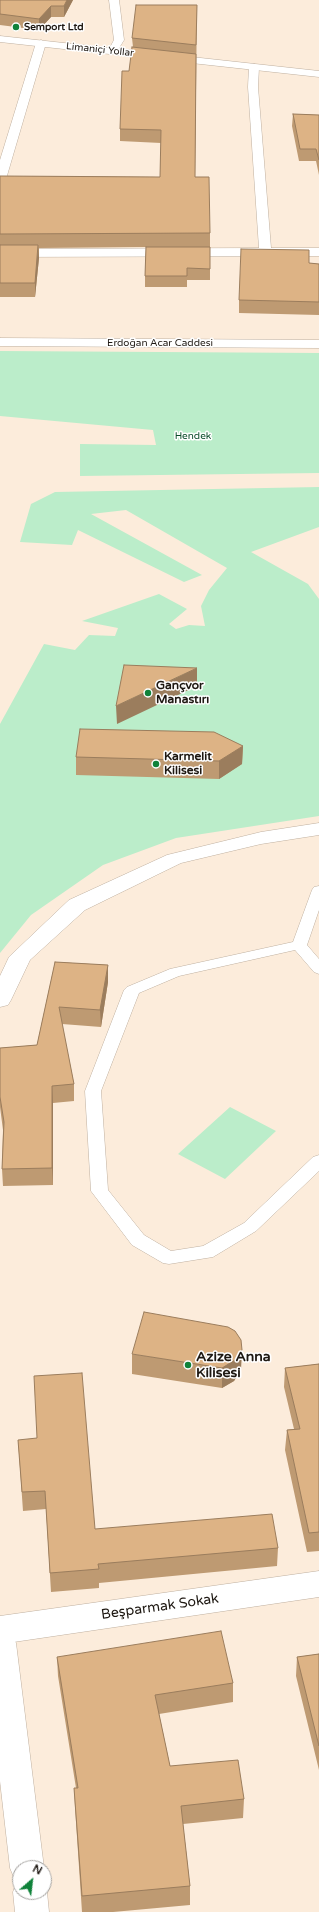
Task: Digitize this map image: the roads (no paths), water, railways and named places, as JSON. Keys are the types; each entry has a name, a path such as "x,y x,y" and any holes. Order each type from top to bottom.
{"street":[{"path":"113,51 119,40 114,0"},
{"name":"Limaniçi Yollar","path":"0,39 319,74"},
{"path":"0,179 41,43"},
{"path":"254,67 253,87 265,252"},
{"path":"0,253 319,252"},
{"name":"Erdoğan Acar Caddesi","path":"0,342 319,344"},
{"path":"0,1000 20,957 77,905 174,859 260,838 319,829"},
{"name":"Beşparmak Sokak","path":"0,1630 319,1584"},
{"path":"0,1643 26,1860"},
{"path":"31,1900 32,1912"}],"lane":[{"path":"298,945 319,890"},
{"path":"298,945 319,969"},
{"path":"298,945 175,972 132,990 93,1091 100,1191 138,1240 169,1258 207,1252 250,1227 319,1161"}],"place":[{"name":"Semport Ltd","path":"16,27"},
{"name":"Gançvor Manastırı","path":"148,693"},
{"name":"Karmelit Kilisesi","path":"156,764"},
{"name":"Azize Anna Kilisesi","path":"188,1365"}],"park label":[{"name":"Hendek","path":"193,436"}]}
